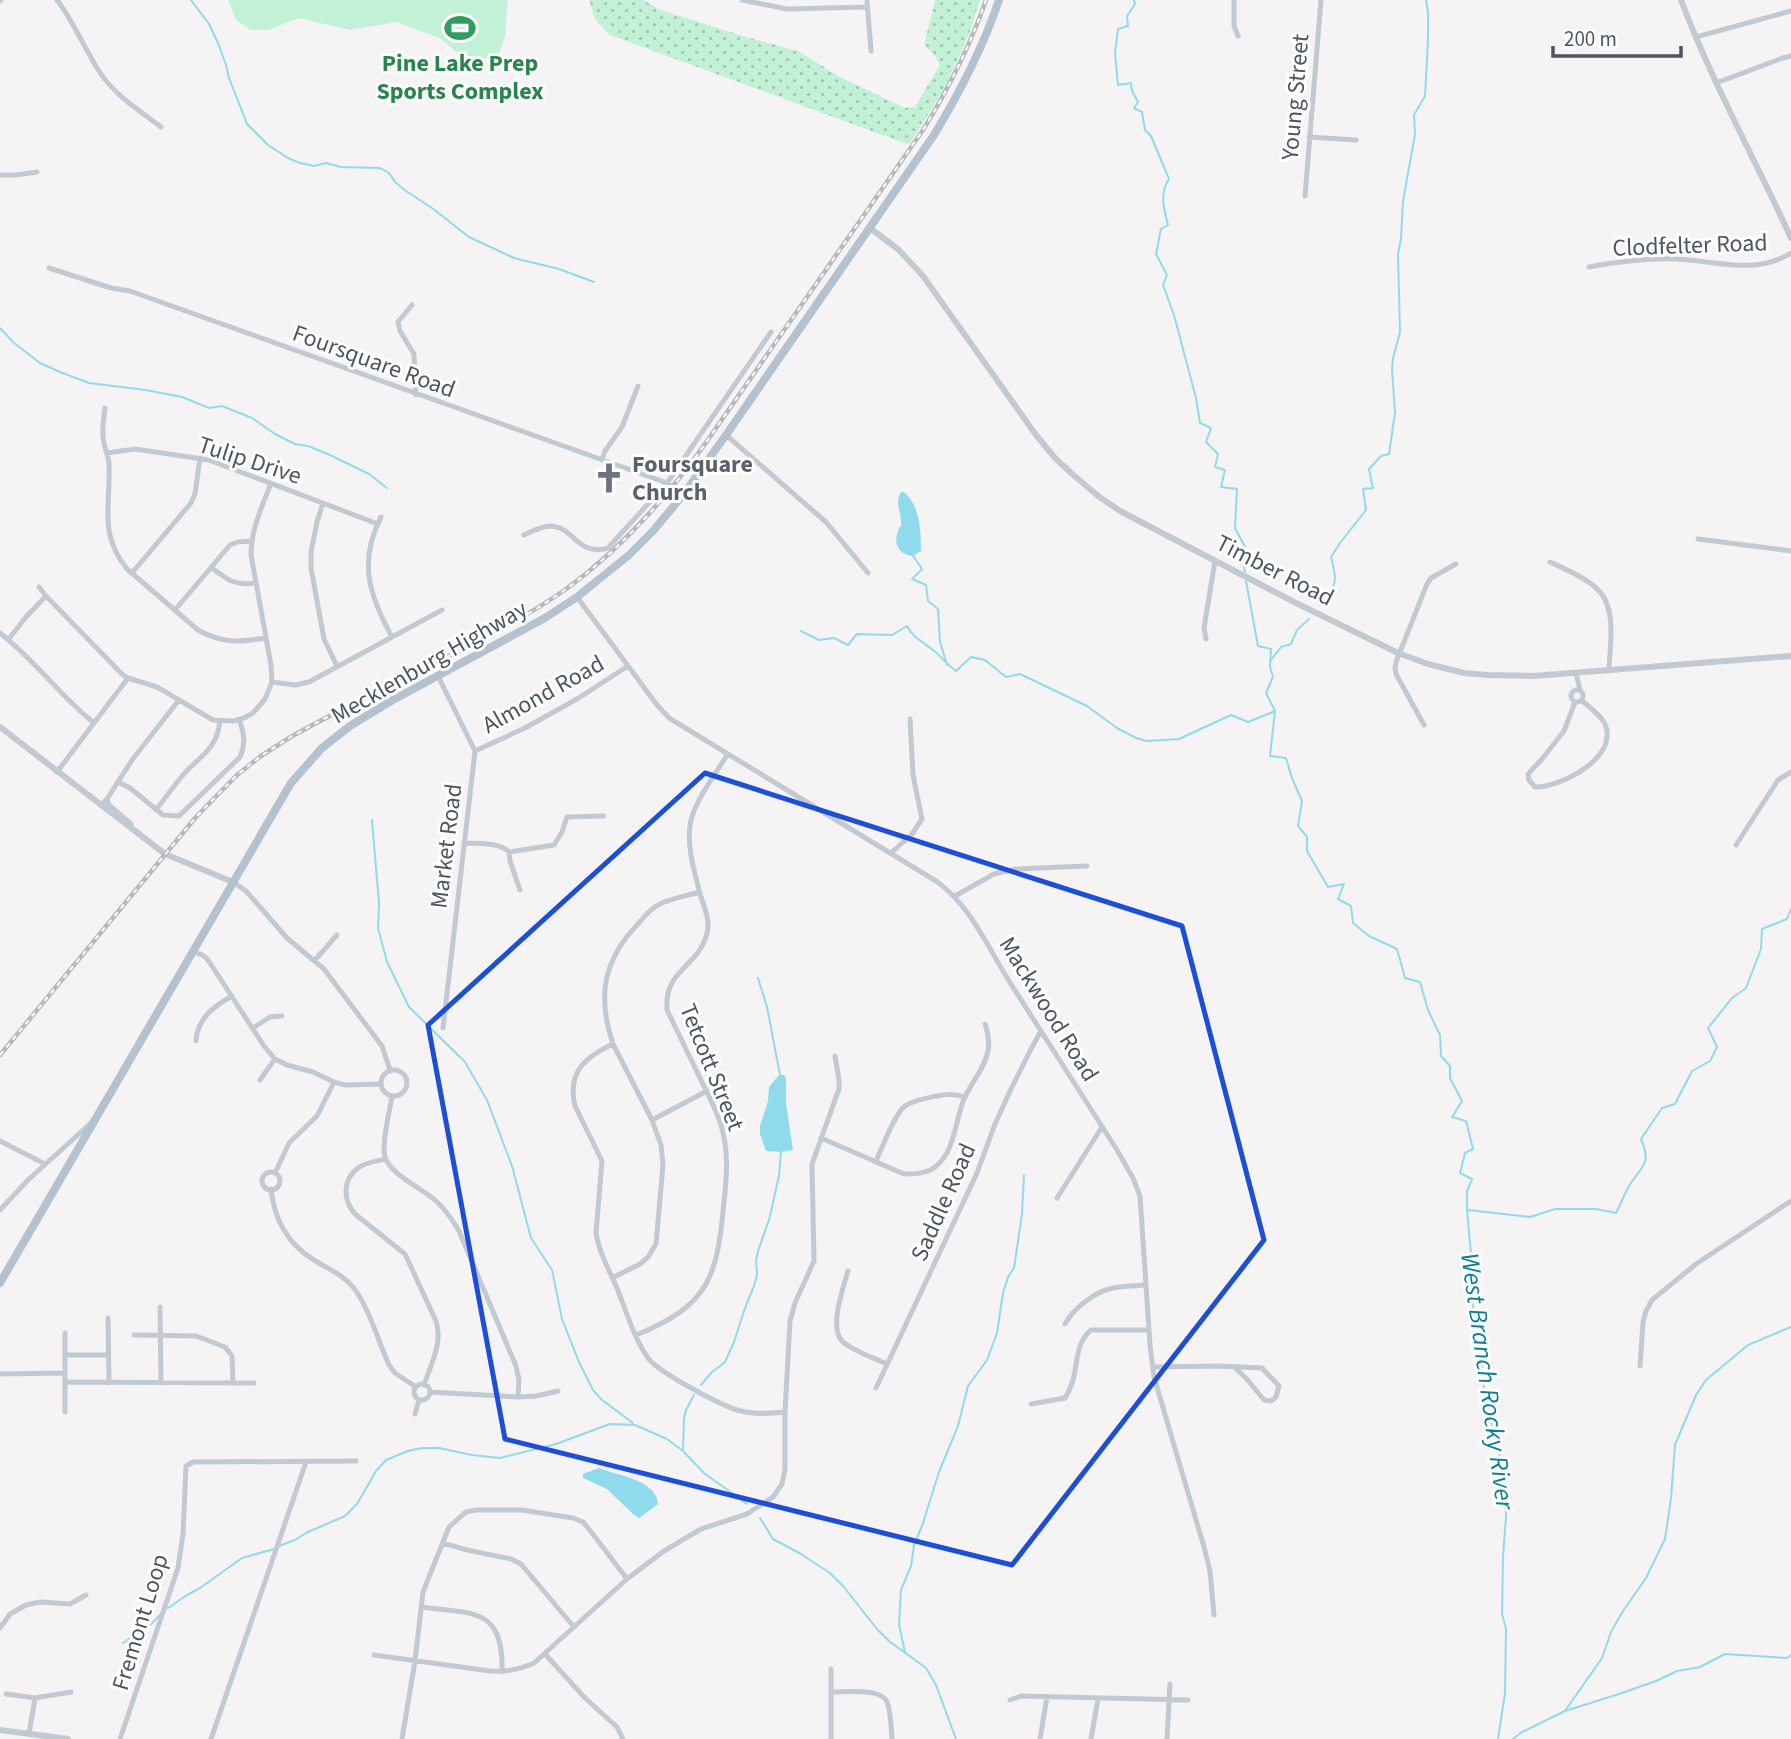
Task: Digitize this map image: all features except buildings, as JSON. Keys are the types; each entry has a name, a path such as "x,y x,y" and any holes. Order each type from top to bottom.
{"main road":[{"name":"Mecklenburg Highway","path":"0,1283 292,783 322,748 350,726 374,710 545,618 577,597 629,555 653,531 726,435 934,135 979,51 999,0"}],"street":[{"path":"57,0 67,13 100,74 123,99 161,127"},
{"path":"742,0 787,9 866,4 871,51"},
{"path":"1234,0 1234,26 1238,36"},
{"name":"Young Street","path":"1305,196 1321,0"},
{"path":"1681,0 1716,83 1791,238"},
{"path":"1696,37 1791,11"},
{"path":"1716,83 1791,56"},
{"path":"1309,137 1356,139"},
{"path":"0,175 37,172"},
{"name":"Timber Road","path":"870,228 899,250 923,276 1036,435 1055,458 1098,496 1215,561 1398,653 1446,669 1487,675 1533,676 1576,675 1791,656"},
{"name":"Clodfelter Road","path":"1589,267 1656,259 1739,266 1760,265 1791,253"},
{"name":"Foursquare Road","path":"49,268 130,292 667,483 683,495"},
{"path":"412,305 398,322 400,331 414,354 416,395"},
{"path":"524,535 544,527 555,526 585,548 608,548 667,483 771,332"},
{"path":"602,460 605,451 622,428 638,386"},
{"path":"105,408 103,433 109,463 107,528 117,555 132,573 198,630 229,641 266,638"},
{"path":"726,435 826,522 868,573"},
{"name":"Tulip Drive","path":"107,453 135,449 209,460 377,524"},
{"path":"132,573 191,503 195,494 200,458"},
{"path":"39,587 128,678 157,687 207,717 220,721 239,719 253,713 261,705 272,682 251,555 254,529 271,483"},
{"path":"323,503 311,552 311,568 324,639 337,666"},
{"path":"381,517 370,545 368,567 376,606 392,637"},
{"path":"1698,539 1791,551"},
{"path":"175,610 230,545 251,541"},
{"path":"1206,639 1204,628 1215,561"},
{"path":"1550,562 1594,586 1606,600 1611,621 1609,670"},
{"path":"1424,725 1395,668 1398,653 1427,584 1431,578 1456,564"},
{"path":"211,567 237,584 256,583"},
{"path":"8,640 46,596"},
{"name":"Mackwood Road","path":"577,597 669,718 936,881 968,912 1133,1178 1140,1196 1154,1377 1204,1547 1210,1571 1214,1615"},
{"path":"272,682 303,684 442,610"},
{"path":"0,634 20,649 81,713 94,723"},
{"name":"Almond Road","path":"475,751 525,728 628,666"},
{"path":"1576,675 1574,681 1583,696 1578,701 1563,731 1528,775 1535,787 1562,780 1584,768 1601,754 1607,736 1606,727 1597,713 1578,701 1570,697 1571,692 1577,690"},
{"name":"Market Road","path":"438,677 475,751 443,1028"},
{"path":"57,772 128,678"},
{"path":"101,805 179,700"},
{"path":"118,782 130,788 163,815 178,816 240,757 245,741 239,719"},
{"path":"891,853 912,834 922,819 914,775 910,719"},
{"path":"156,810 184,774 213,746 220,721"},
{"path":"0,727 165,854 233,882 246,891 287,938 324,969 382,1046 390,1070"},
{"name":"Tetcott Street","path":"636,1335 664,1322 690,1305 708,1280 715,1264 727,1172 721,1125 667,1010 666,1000 671,981 697,953 706,937 708,921 690,846 690,827 699,800 727,755"},
{"path":"1736,845 1778,780 1791,772"},
{"path":"107,799 109,805 131,824 131,828"},
{"path":"509,852 554,845 567,817 604,816"},
{"path":"464,843 506,848 520,890"},
{"path":"955,897 994,874 1016,869 1087,866"},
{"path":"612,1278 640,1265 656,1244 663,1165 661,1145 652,1119 613,1044 605,1018 607,973 616,952 632,930 654,908 672,899 700,892"},
{"path":"314,961 337,935"},
{"path":"193,951 208,960 275,1059 334,1082 352,1086 381,1084"},
{"path":"196,1041 204,1018 212,1009 232,996"},
{"path":"253,1028 270,1017 282,1016"},
{"path":"821,1138 904,1174 933,1169 943,1159 965,1098 988,1054 989,1038 985,1024"},
{"name":"Saddle Road","path":"876,1388 977,1173 1008,1095 1041,1031"},
{"path":"613,1044 587,1059 577,1073 573,1088 575,1106 602,1161 596,1233 598,1243 636,1335 648,1358 662,1371 719,1402 743,1412 785,1412"},
{"path":"374,1655 502,1672 522,1669 545,1654 627,1579 664,1551 695,1532 747,1514 773,1497 782,1484 785,1470 790,1321 814,1261 812,1164 839,1089 835,1056"},
{"path":"260,1080 275,1059"},
{"path":"390,1070 401,1071 407,1078 407,1088 398,1096 392,1096 383,1090 381,1084 383,1075 390,1070"},
{"path":"275,1173 289,1143 317,1116 334,1082"},
{"path":"652,1119 707,1091"},
{"path":"876,1161 898,1114 904,1107 946,1094 965,1098"},
{"path":"392,1096 384,1147 386,1159 394,1170 440,1205 458,1231 516,1366 518,1397"},
{"path":"0,1210 95,1119"},
{"path":"1057,1198 1102,1128"},
{"path":"0,1141 45,1164"},
{"path":"386,1159 367,1163 353,1173 347,1182 346,1198 355,1214 405,1254 436,1321 438,1340 424,1385"},
{"path":"266,1173 275,1173 279,1177 276,1187 271,1189 263,1185 266,1173"},
{"path":"271,1189 278,1221 290,1240 304,1254 338,1273 352,1285 389,1365 395,1373 416,1387"},
{"path":"1640,1366 1643,1322 1652,1300 1696,1264 1791,1201"},
{"path":"848,1271 837,1316 840,1339 848,1346 887,1364"},
{"path":"1065,1324 1070,1316 1093,1296 1112,1288 1146,1285"},
{"path":"160,1307 161,1383"},
{"path":"108,1318 108,1383"},
{"path":"1031,1404 1065,1398 1075,1375 1078,1349 1084,1336 1091,1330 1149,1330"},
{"path":"65,1333 65,1412"},
{"path":"134,1335 196,1336 225,1347 232,1356 233,1383"},
{"path":"65,1355 108,1355"},
{"path":"1153,1367 1234,1367 1262,1368 1279,1387 1276,1397 1271,1401 1265,1400 1234,1367"},
{"path":"0,1374 65,1373"},
{"path":"65,1382 254,1383"},
{"path":"416,1387 424,1385 430,1392"},
{"path":"416,1387 414,1394 419,1400"},
{"path":"430,1392 518,1397 558,1391"},
{"path":"419,1400 427,1398 430,1392"},
{"path":"415,1414 419,1400"},
{"name":"Fremont Loop","path":"120,1739 178,1568 183,1534 186,1466 193,1462 356,1461"},
{"path":"211,1739 306,1462"},
{"path":"402,1739 426,1582 449,1527 466,1513 477,1510 522,1510 559,1515 583,1522 627,1579"},
{"path":"443,1543 511,1559 521,1564 574,1627"},
{"path":"0,1628 10,1614 26,1605 40,1602 71,1604 86,1595"},
{"path":"421,1607 474,1614 489,1621 500,1639 503,1651 502,1672"},
{"path":"545,1654 585,1698 617,1727 623,1739"},
{"path":"831,1669 831,1739"},
{"path":"1167,1739 1170,1685"},
{"path":"6,1694 35,1698 71,1692"},
{"path":"831,1692 880,1694 887,1703 892,1739"},
{"path":"1010,1700 1021,1696 1188,1700"},
{"path":"1040,1739 1047,1697"},
{"path":"29,1734 35,1698"},
{"path":"1091,1739 1097,1699"},
{"path":"0,1731 68,1739"}],"highlighted area":[{"path":"705,773 1182,926 1264,1240 1012,1565 505,1439 428,1025"}],"green space":[{"name":"Pine Lake Prep Sports Complex","path":"228,0 508,0 505,37 497,59 462,57 440,38 396,22 350,30 299,18 268,30 251,30 236,20"},
{"path":"589,0 644,0 658,9 798,51 840,77 905,108 915,107 940,65 924,45 935,0 980,0 968,37 944,89 907,144 610,35 595,19"}],"water":[{"path":"901,492 909,497 913,504 921,536 921,551 912,556 904,553 897,544 901,525 898,503"},
{"path":"779,1075 786,1078 786,1104 793,1150 766,1151 760,1126 768,1101 769,1087"},
{"path":"599,1468 643,1484 651,1489 658,1504 639,1518 607,1489 583,1478 583,1474"}],"waterway":[{"path":"191,0 209,24 218,43 247,124 268,145 288,158 314,166 326,163 341,167 380,168 389,173 406,191 469,237 514,258 559,269 594,282"},
{"name":"West Branch Rocky River","path":"1134,0 1135,4 1127,16 1128,26 1118,29 1115,53 1118,85 1131,83 1138,102 1134,108 1142,112 1145,130 1151,136 1169,179 1163,196 1168,225 1161,229 1156,254 1167,275 1163,285 1174,315 1200,423 1211,428 1206,442 1218,454 1215,467 1225,470 1221,487 1237,489 1235,528 1245,547 1241,554 1245,572"},
{"path":"1320,605 1334,583 1335,573 1331,557 1366,510 1363,489 1373,488 1369,469 1381,456 1389,454 1395,413 1392,369 1400,332 1398,254 1403,201 1415,134 1414,115 1425,96 1428,40 1426,0"},
{"path":"0,328 40,363 60,372 89,383 182,397 209,408 222,406 252,418 295,444 308,446 369,474 387,488"},
{"path":"911,553 922,569 912,579 926,585 928,601 938,609 940,642 947,665"},
{"name":"West Branch Rocky River","path":"1246,581 1258,646 1271,649 1270,667 1273,677 1266,693 1275,711 1270,756 1286,758 1302,801 1298,826 1307,837 1307,851 1328,887 1344,884 1338,899 1351,906 1353,923 1369,936 1397,949 1405,978 1420,982 1428,1010 1440,1035 1441,1056 1450,1066 1450,1078 1462,1101 1452,1117 1466,1121 1473,1149 1465,1153 1460,1173 1472,1179 1467,1191 1467,1210 1473,1311 1482,1339 1485,1396 1504,1472 1506,1516 1502,1614 1506,1629 1505,1693 1498,1739"},
{"path":"1271,660 1281,647 1291,644 1297,630 1309,619"},
{"path":"801,631 819,640 834,638 848,645 857,634 892,635 907,626 915,637 956,671 971,657 985,660 1006,677 1020,674 1087,706 1117,728 1147,741 1179,739 1231,715 1248,722 1273,712"},
{"path":"372,820 379,903 378,928 387,962 409,1007 465,1062 487,1100 512,1166 531,1238 552,1270 562,1319 579,1362 593,1390 633,1423"},
{"path":"1468,1210 1530,1217 1555,1209 1596,1209 1616,1213 1627,1189 1644,1164 1646,1154 1641,1139 1662,1108 1675,1104 1692,1071 1710,1061 1717,1047 1708,1028 1732,998 1746,988 1761,949 1762,929 1787,919 1791,909"},
{"path":"758,978 767,1007 780,1075"},
{"path":"701,1385 725,1362 754,1286 757,1275 756,1260 769,1220 779,1176 781,1150"},
{"path":"905,1653 899,1624 901,1590 911,1566 914,1545 939,1472 958,1426 968,1386 987,1360 997,1333 1003,1293 1014,1268 1022,1214 1024,1175"},
{"path":"1565,1711 1602,1658 1611,1632 1646,1578 1665,1539 1675,1445 1696,1395 1706,1380 1748,1345 1791,1327"},
{"path":"683,1450 684,1418 694,1395"},
{"path":"279,1546 345,1516 357,1504 376,1471 386,1460 408,1451 439,1448 500,1458 556,1444 610,1424 635,1425 667,1439 704,1473 747,1504"},
{"path":"760,1518 773,1539 830,1573 889,1641 926,1668 936,1685 956,1739"},
{"path":"168,1608 242,1558 274,1549"},
{"path":"123,1643 148,1627 161,1614"},
{"path":"1513,1739 1565,1711 1656,1681 1677,1671 1700,1667 1725,1654 1787,1658 1791,1655"}],"railway":[{"path":"0,1055 196,817 237,775 289,738 539,607 586,574 641,523 705,444 923,130 958,66 986,0"}],"place":[{"name":"Pine Lake Prep Sports Complex","path":"460,28"},
{"name":"Foursquare Church","path":"609,478"}]}
